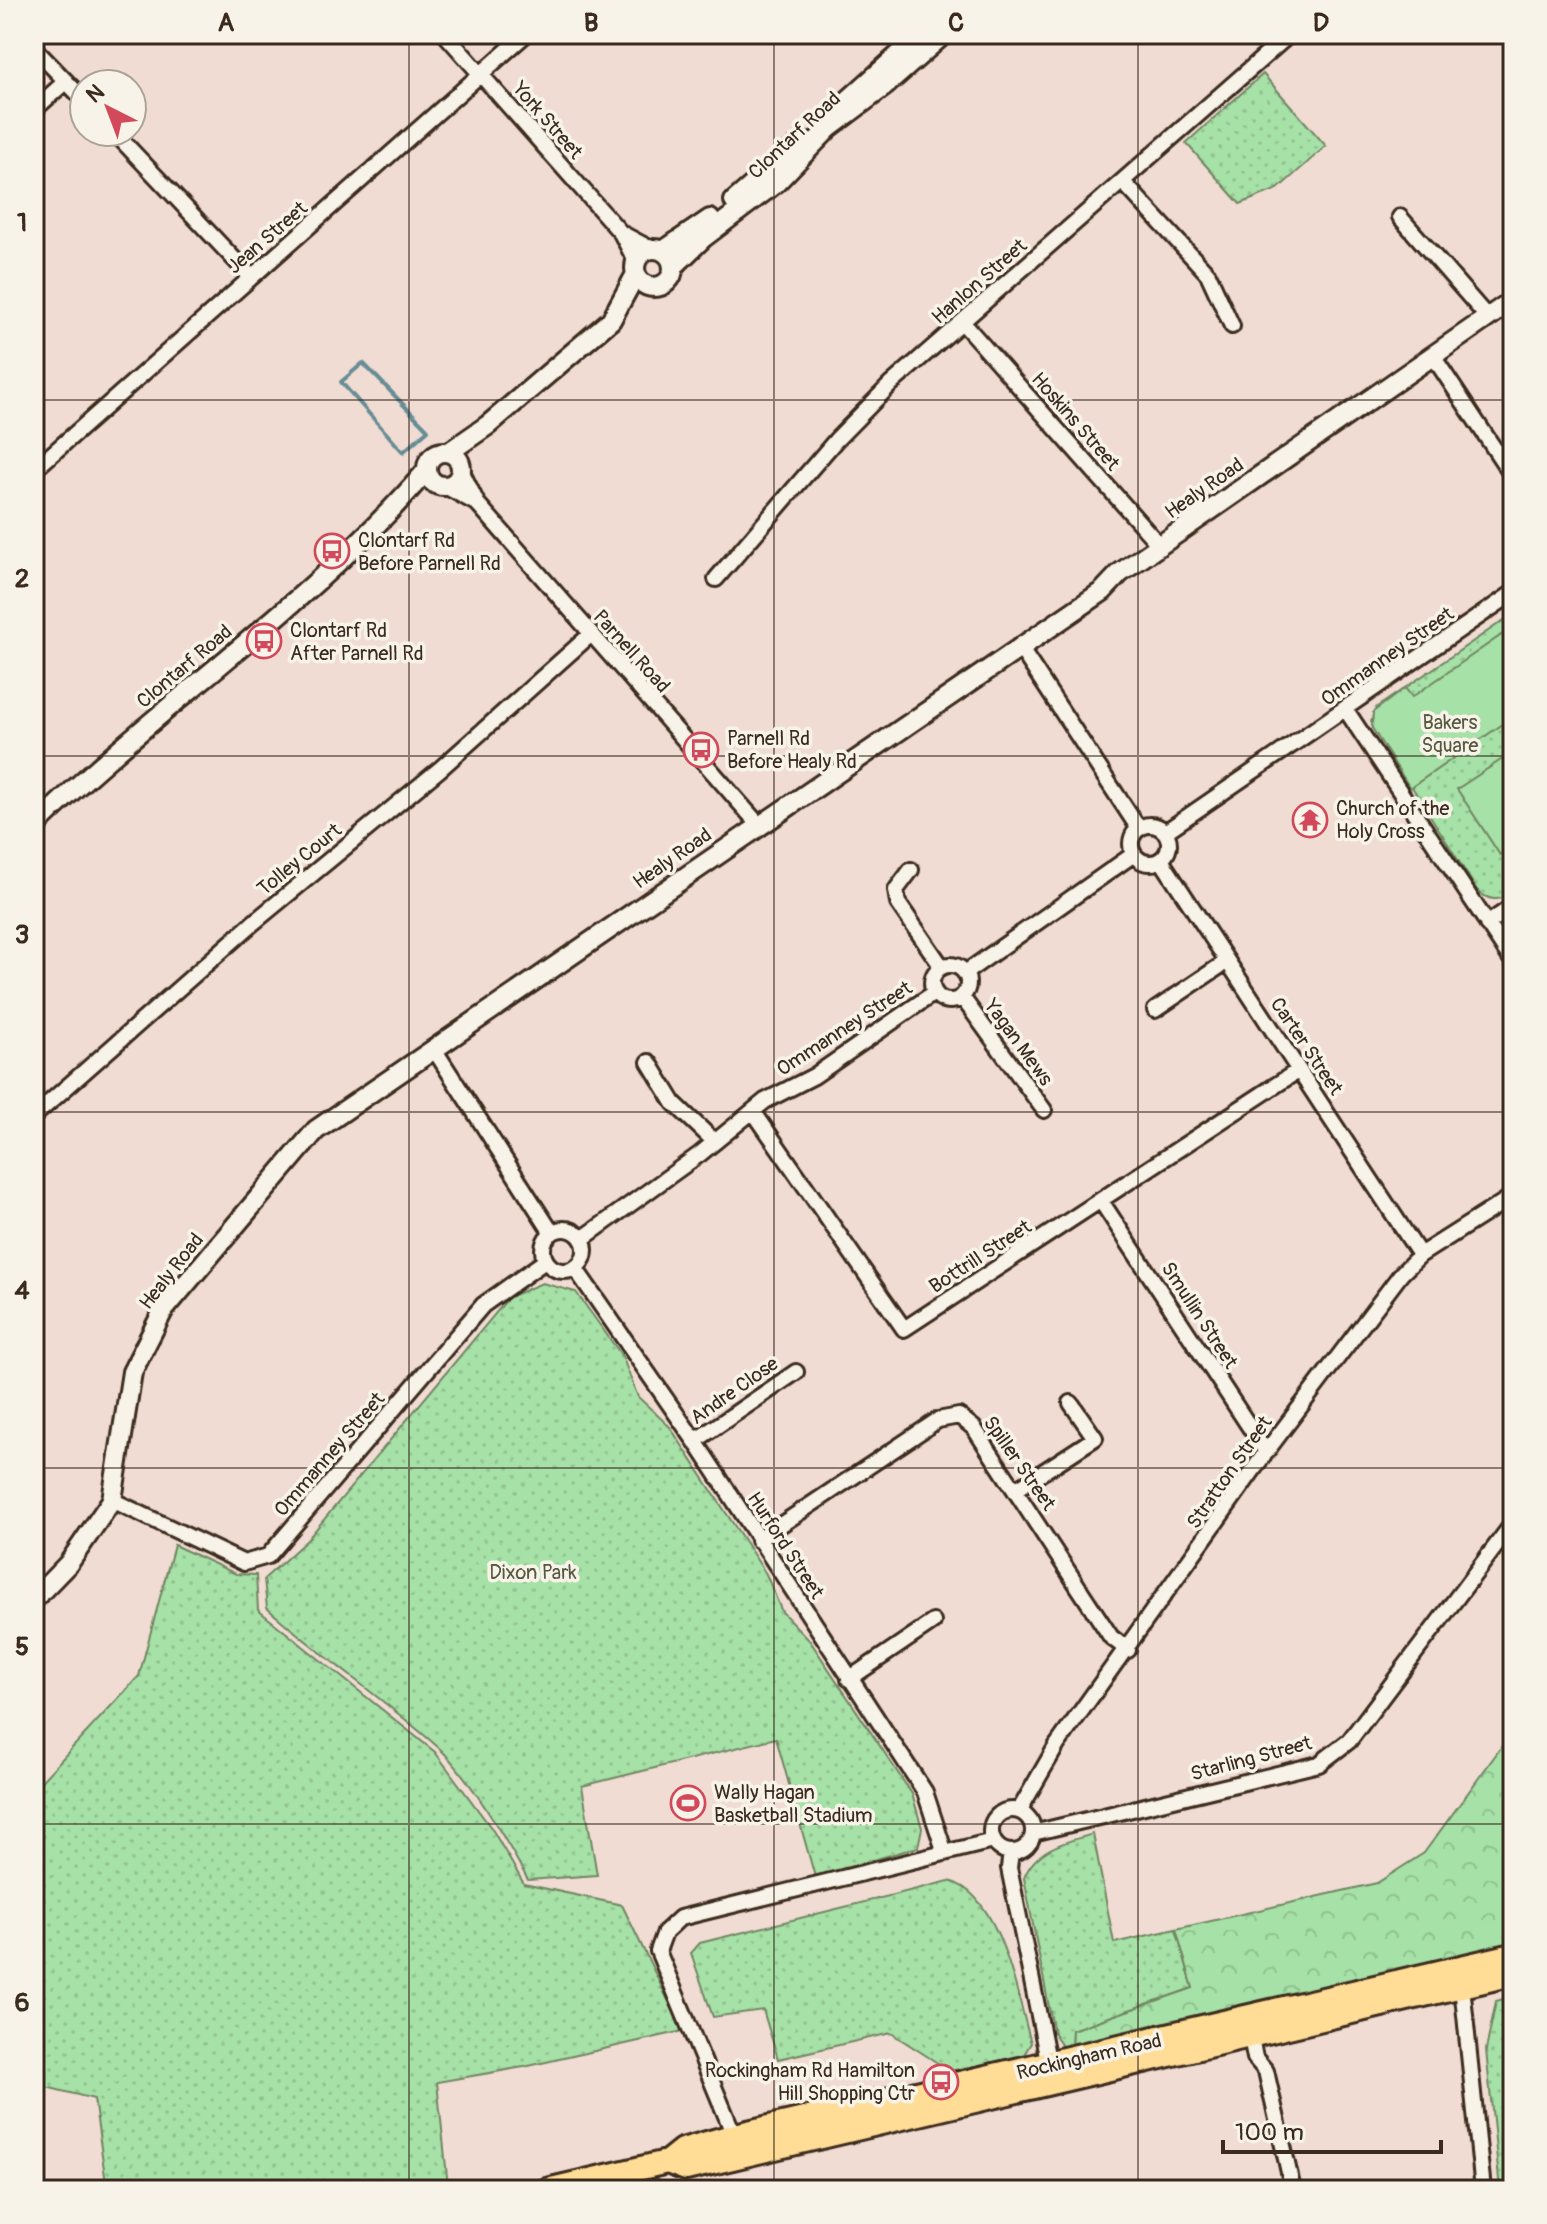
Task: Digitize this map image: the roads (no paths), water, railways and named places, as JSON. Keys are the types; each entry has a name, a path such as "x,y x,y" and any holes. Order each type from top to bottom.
{"main road":[{"name":"Rockingham Road","path":"547,2190 667,2162 686,2169 738,2145 1051,2074 1513,1955"},
{"name":"Rockingham Road","path":"1051,2074 1251,2037 1513,1974"}],"street":[{"name":"York Street","path":"445,34 621,233 640,274"},
{"name":"Jean Street","path":"34,470 526,34"},
{"name":"Clontarf Road","path":"662,256 734,201 922,34"},
{"name":"Clontarf Road","path":"662,256 703,238 786,174 829,128 885,86 944,34"},
{"name":"Hanlon Street","path":"716,579 836,440 891,384 1290,34"},
{"path":"34,48 66,81 34,110"},
{"path":"129,148 251,277"},
{"path":"1123,182 1208,274 1232,326"},
{"path":"1400,217 1488,318"},
{"name":"York Street","path":"621,233 662,256"},
{"path":"640,274 664,284 662,256"},
{"path":"457,462 434,455 437,480 455,482 457,462 488,425 601,330 619,309 640,274 662,256"},
{"name":"Healy Road","path":"34,1599 69,1563 112,1500 132,1372 163,1311 316,1130 1103,591 1120,573 1513,300"},
{"name":"Hoskins Street","path":"963,323 1160,546"},
{"path":"1433,356 1513,477"},
{"name":"Parnell Road","path":"457,462 477,503 759,825"},
{"name":"Clontarf Road","path":"34,827 195,684 310,588 396,505 437,480"},
{"name":"Parnell Road","path":"437,480 477,503"},
{"name":"Ommanney Street","path":"1165,832 1513,593"},
{"name":"Tolley Court","path":"34,1116 253,923 440,769 590,635"},
{"path":"1019,646 1139,829"},
{"path":"1346,710 1513,962"},
{"path":"1153,825 1165,832 1169,847 1161,860 1146,862 1134,854 1131,840 1139,829 1153,825"},
{"path":"965,973 1134,854"},
{"name":"Carter Street","path":"1161,860 1420,1255"},
{"path":"911,870 896,890 898,903 942,967"},
{"path":"1487,924 1513,906"},
{"path":"1155,1010 1226,962"},
{"path":"942,967 959,967 965,973 967,989 962,997 953,1001 942,1000 934,993 935,973 942,967"},
{"name":"Ommanney Street","path":"582,1239 753,1111 814,1076 934,993"},
{"name":"Yagan Mews","path":"962,997 1044,1110"},
{"path":"434,1049 552,1233"},
{"path":"649,1062 674,1103 715,1142"},
{"name":"Bottrill Street","path":"753,1111 904,1329 1299,1070"},
{"name":"Stratton Street","path":"1019,1811 1057,1745 1128,1650 1266,1452 1401,1274 1420,1255 1513,1196"},
{"name":"Smullin Street","path":"1101,1201 1266,1452"},
{"path":"562,1229 573,1231 582,1239 585,1249 575,1268 564,1272 553,1269 545,1261 544,1241 552,1233 562,1229"},
{"name":"Ommanney Street","path":"112,1500 244,1563 268,1556 483,1305 545,1261"},
{"name":"Hurford Street","path":"575,1268 695,1441 925,1792 945,1853"},
{"name":"Andre Close","path":"695,1441 796,1372"},
{"path":"1015,1490 1095,1438 1071,1403"},
{"name":"Spiller Street","path":"758,1540 938,1420 959,1416 974,1428 1111,1637 1128,1650"},
{"name":"Starling Street","path":"1033,1833 1319,1764 1349,1741 1513,1523"},
{"path":"849,1679 933,1622"},
{"path":"993,1841 991,1827 998,1815 1019,1811 1030,1820 1033,1833 1028,1845 1011,1852"},
{"path":"738,2145 658,1951 665,1932 680,1918 993,1841 1011,1852"},
{"path":"1011,1852 1009,1868 1051,2074"},
{"path":"1462,1986 1483,2190"},
{"path":"1251,2037 1255,2058 1266,2071 1293,2190"}],"waterway":[{"path":"363,363 428,430 403,452 341,382 363,363"}],"place":[{"name":"Clontarf Rd Before Parnell Rd","path":"332,551"},
{"name":"Clontarf Rd After Parnell Rd","path":"264,641"},
{"name":"Parnell Rd Before Healy Rd","path":"701,750"},
{"name":"Church of the Holy Cross","path":"1310,820"},
{"name":"Wally Hagan Basketball Stadium","path":"688,1803"},
{"name":"Rockingham Rd Hamilton Hill Shopping Ctr","path":"941,2082"}],"park label":[{"name":"Bakers Square","path":"1450,734"},
{"name":"Dixon Park","path":"533,1572"}]}
